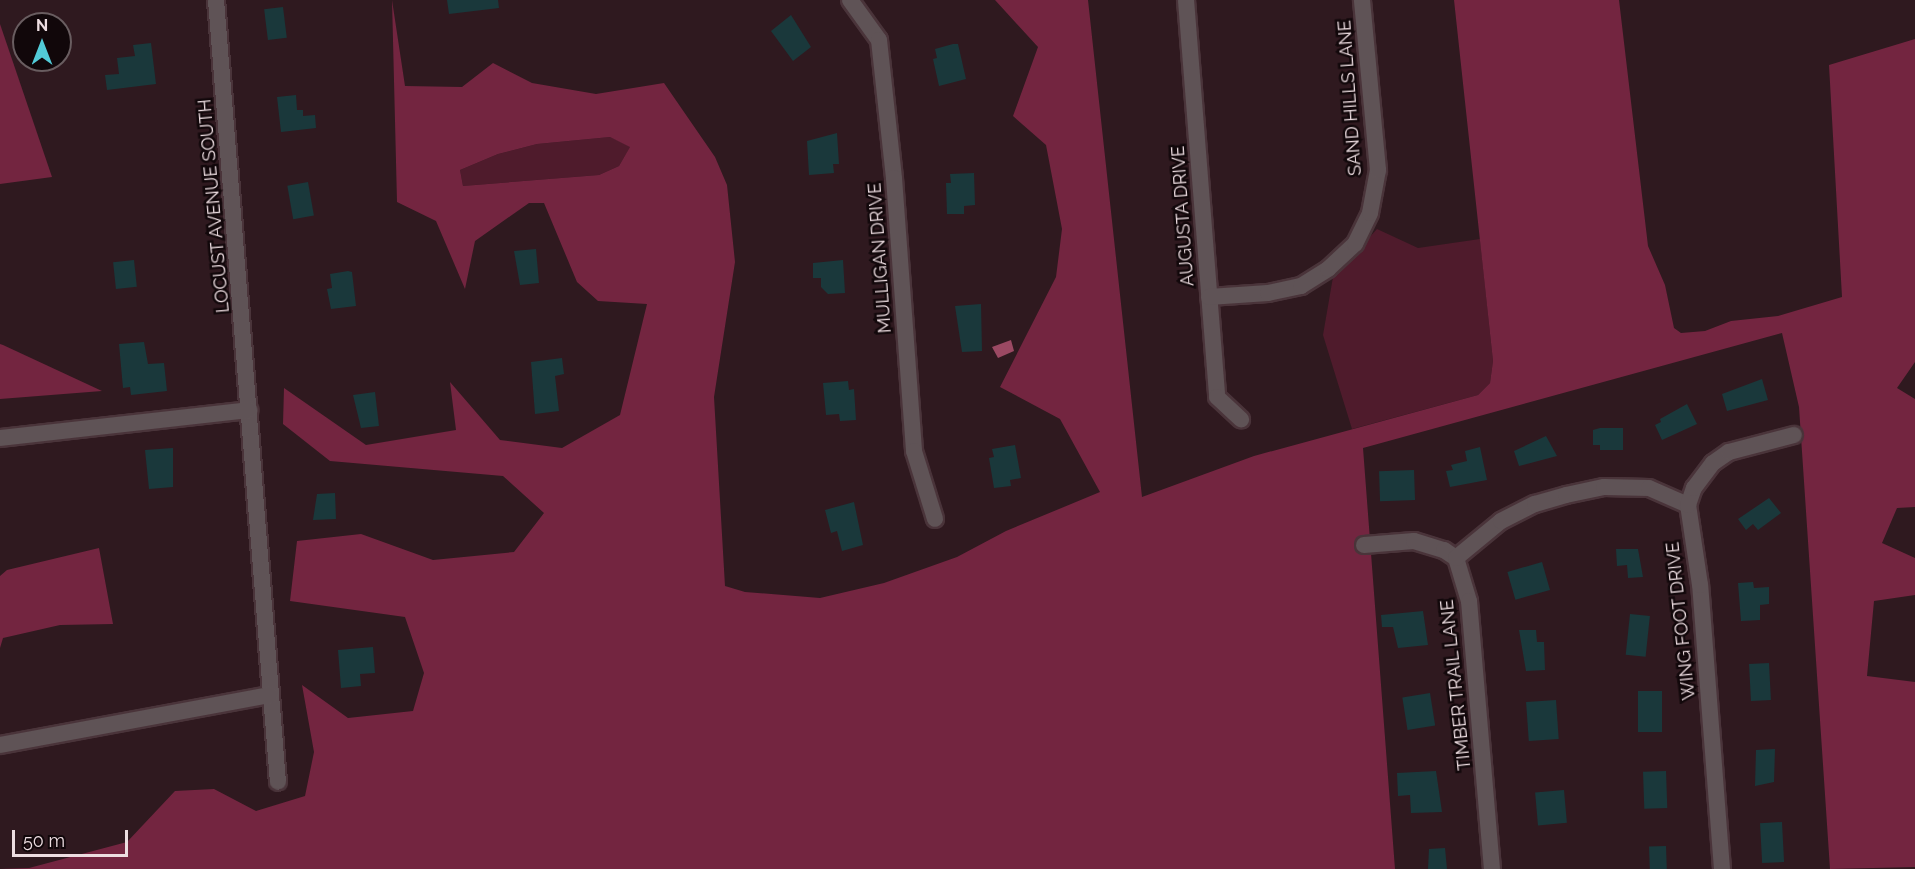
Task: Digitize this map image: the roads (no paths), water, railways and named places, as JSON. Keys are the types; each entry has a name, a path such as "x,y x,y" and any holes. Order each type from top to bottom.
{"street":[{"name":"LOCUST AVENUE SOUTH","path":"216,0 278,782"},
{"name":"MULLIGAN DRIVE","path":"850,0 879,40 894,178 914,451 935,519"},
{"name":"AUGUSTA DRIVE","path":"1186,0 1217,397 1240,418"},
{"name":"SAND HILLS LANE","path":"1209,297 1268,293 1301,286 1328,269 1355,244 1371,213 1378,170 1362,0"},
{"path":"0,438 249,410"},
{"path":"1364,544 1414,541 1444,550 1456,558 1501,520 1566,495 1604,487 1649,488 1688,505 1702,474 1721,457 1758,442 1794,435"},
{"name":"WING FOOT DRIVE","path":"1688,505 1700,585 1722,869"},
{"name":"TIMBER TRAIL LANE","path":"1456,558 1470,601 1492,869"},
{"path":"0,745 270,696"}]}
